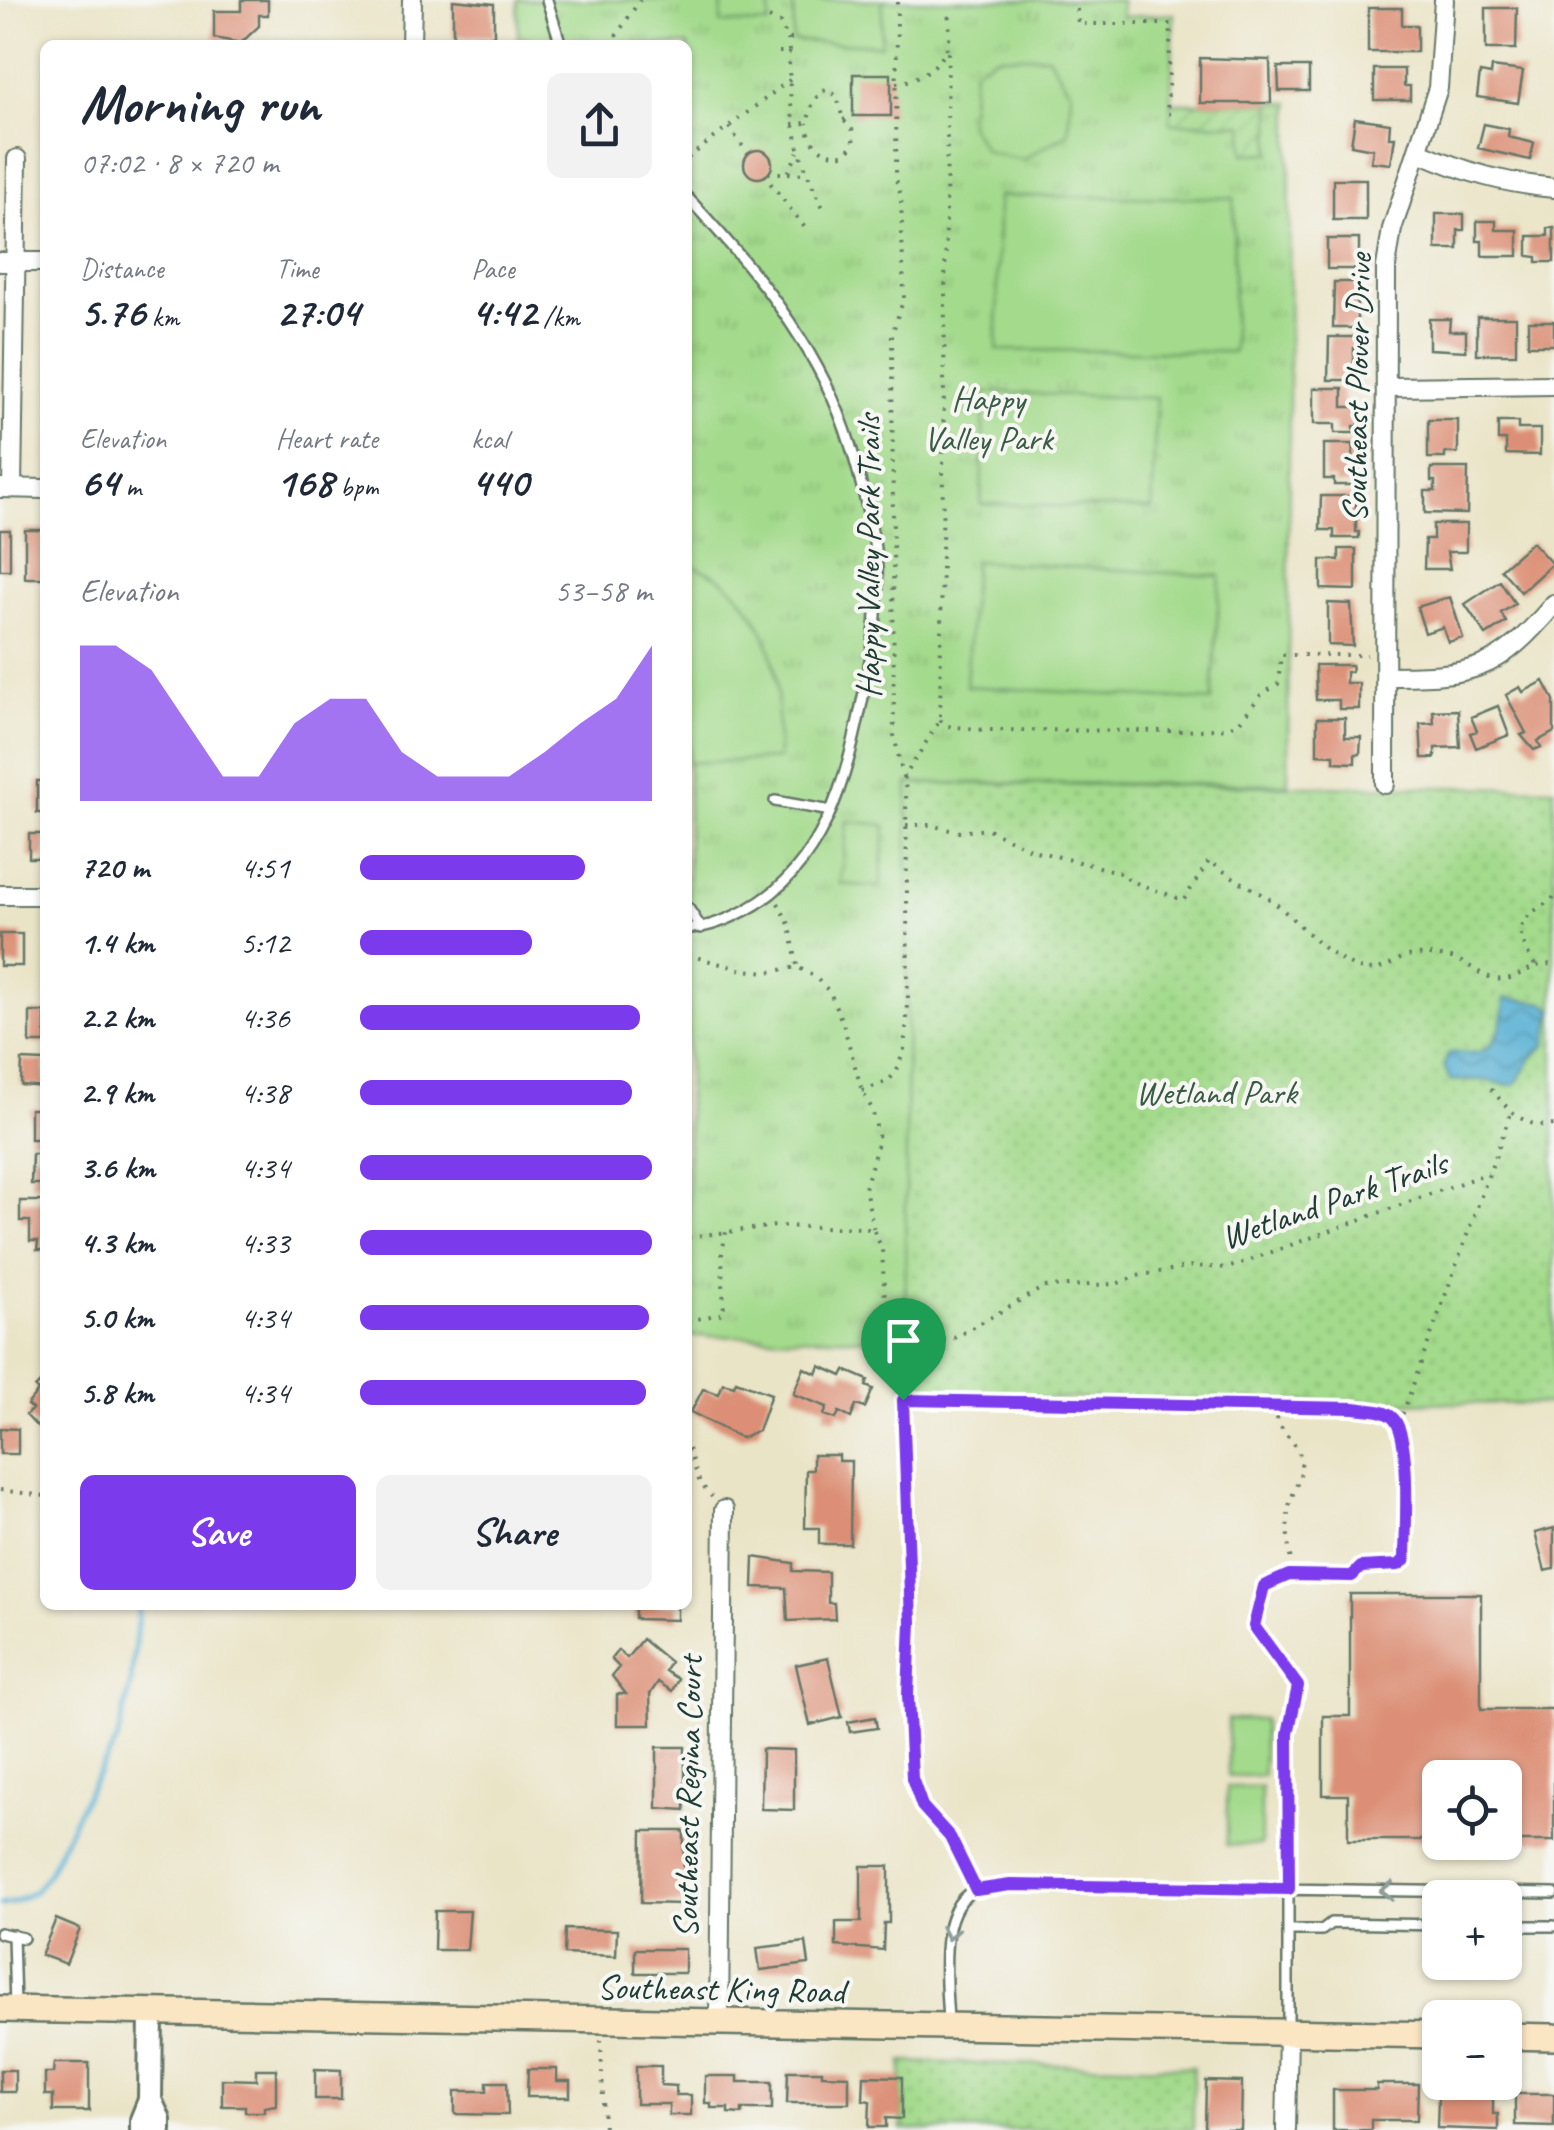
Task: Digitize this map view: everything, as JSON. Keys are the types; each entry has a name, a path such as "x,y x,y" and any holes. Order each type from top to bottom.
{"main road":[{"name":"Southeast King Road","path":"8,2009 1422,2035"},
{"path":"1522,2036 1554,2037"}],"street":[{"path":"411,40 412,0"},
{"name":"Southeast Plover Drive","path":"1385,784 1386,268 1392,229 1438,88 1444,0"},
{"path":"1419,152 1464,172 1503,183 1554,188"},
{"path":"16,159 7,262 6,488 40,488"},
{"path":"7,262 40,262"},
{"path":"1388,387 1554,386"},
{"path":"1386,676 1439,676 1481,667 1514,649 1554,604"},
{"path":"0,895 40,896"},
{"name":"Southeast Regina Court","path":"719,2024 724,1510"},
{"path":"142,2130 150,2100 151,2012"},
{"path":"1286,2130 1288,2033"},
{"path":"150,2100 159,2130"}],"lane":[{"path":"547,0 560,40"},
{"path":"692,202 748,262 823,377 846,431 876,556 872,653 852,754 831,811 804,860 774,894 724,920 692,928"},
{"path":"775,801 831,811"},
{"path":"692,914 701,928"},
{"path":"1288,2033 1288,1734 1298,1686 1254,1626 1264,1586 1289,1575 1352,1576 1361,1567 1398,1565 1405,1560"},
{"path":"948,2028 946,1939 958,1904 976,1890 1010,1885 1554,1893"},
{"path":"1289,1930 1322,1930 1331,1923 1422,1925"},
{"path":"1522,1926 1554,1926"},
{"path":"0,1933 18,1936 8,2009"}],"path":[{"path":"613,40 640,0"},
{"name":"Happy Valley Park Trails","path":"862,1091 894,1077 904,1050 908,1005 904,779 894,735 892,334 904,298 901,196 896,179 898,0"},
{"path":"904,779 940,720 948,10"},
{"path":"1077,10 1078,24 1171,24 1170,114"},
{"path":"769,18 780,22 790,39 792,124 806,174 826,213"},
{"path":"896,83 926,71 948,46"},
{"path":"779,52 788,52"},
{"path":"692,155 791,79"},
{"path":"828,90 839,100 843,120 852,128 853,148 840,155 826,153 809,135 807,123 812,102 828,90"},
{"path":"843,120 853,116"},
{"path":"792,124 807,123"},
{"path":"729,127 748,154"},
{"path":"788,173 798,152"},
{"path":"806,174 766,174 806,229"},
{"path":"940,720 948,726 985,730 1227,728 1240,722 1261,695 1278,684 1281,655 1386,655"},
{"path":"906,825 958,832 988,829 1032,850 1118,872 1128,881 1184,901 1210,861 1238,883 1270,900 1306,934 1360,968 1382,969 1404,957 1443,956 1466,962 1501,980 1535,966 1554,965"},
{"path":"774,894 790,926 798,967"},
{"path":"1535,966 1524,947 1520,928 1524,917 1554,896"},
{"path":"692,956 743,970 769,972 798,967 814,976 835,1000 862,1091 872,1109 879,1140 866,1188 882,1250 885,1304 906,1315 912,1333 906,1361 909,1390 903,1400 912,1778 922,1806 950,1837 976,1890"},
{"path":"1491,1088 1511,1113 1538,1127 1554,1125"},
{"name":"Wetland Park Trails","path":"1398,1426 1511,1113"},
{"name":"Wetland Park Trails","path":"912,1333 941,1340 954,1338 1044,1286 1116,1284 1192,1266 1228,1268 1488,1173"},
{"path":"692,1236 775,1226 874,1231"},
{"path":"692,1319 724,1314 722,1253 726,1232"},
{"path":"903,1400 1382,1412 1392,1417 1404,1435 1405,1560"},
{"path":"1274,1407 1276,1423 1296,1446 1301,1459 1299,1482 1289,1506 1289,1575"},
{"path":"692,1460 700,1483"},
{"path":"0,1490 40,1495"},
{"path":"602,2022 604,2130"}],"green space":[{"name":"Happy Valley Park","path":"518,0 1121,0 1122,17 1174,14 1171,103 1290,103 1288,784 908,783 905,1339 692,1336 692,40 518,40"},
{"path":"722,0 770,0 769,24 721,23"},
{"path":"794,0 883,0 881,45 793,41"},
{"path":"997,56 1048,56 1071,93 1068,133 1022,160 985,151 969,124 974,69"},
{"path":"1171,103 1271,103 1271,153 1244,154 1243,124 1170,123"},
{"path":"998,196 1234,198 1233,352 997,350"},
{"path":"984,392 1156,398 1152,509 981,504"},
{"path":"974,561 1220,576 1212,701 966,686"},
{"path":"692,566 733,589 763,632 776,676 778,759 692,763"},
{"name":"Wetland Park","path":"907,783 1554,788 1554,1404 905,1397"},
{"path":"847,821 886,825 880,887 841,884"},
{"path":"1228,1719 1263,1719 1263,1776 1228,1776"},
{"path":"1227,1787 1261,1787 1261,1845 1227,1845"},
{"path":"902,2062 1193,2067 1193,2130 902,2130"}],"water":[{"path":"1505,998 1545,1003 1553,1010 1546,1045 1534,1055 1515,1085 1450,1080 1444,1066 1448,1054 1478,1052 1488,1047 1500,1028"}],"building":[{"path":"241,0 268,0 268,15 259,15 259,26 244,40 214,38 214,11 241,11"},
{"path":"453,0 494,4 494,36 453,36"},
{"path":"1368,8 1402,8 1402,25 1417,25 1417,52 1368,52"},
{"path":"1486,8 1517,8 1516,49 1486,49"},
{"path":"1200,58 1270,60 1271,103 1200,103"},
{"path":"1278,67 1309,67 1309,91 1279,91"},
{"path":"1492,67 1523,71 1518,103 1477,97 1480,73 1491,75"},
{"path":"1374,69 1404,69 1404,86 1410,86 1410,100 1374,100"},
{"path":"853,74 891,74 891,116 853,116"},
{"path":"1355,118 1390,123 1389,137 1395,137 1391,164 1371,162 1373,149 1351,145"},
{"path":"1484,124 1509,129 1508,137 1534,143 1530,160 1478,148"},
{"path":"758,150 768,154 772,164 768,174 758,178 748,174 744,164 748,154"},
{"path":"1333,179 1366,179 1366,220 1333,220"},
{"path":"1436,214 1464,214 1464,230 1458,230 1458,249 1436,249"},
{"path":"1477,221 1496,221 1496,230 1518,230 1518,256 1482,256"},
{"path":"1548,228 1554,228 1554,262 1537,262 1537,257 1528,256 1528,236 1548,236"},
{"path":"1327,239 1359,239 1359,269 1327,269"},
{"path":"1334,282 1357,282 1357,328 1333,328"},
{"path":"1477,317 1516,317 1516,354 1477,354"},
{"path":"1429,319 1450,319 1449,331 1466,331 1466,351 1429,349"},
{"path":"1528,321 1554,321 1554,345 1528,345"},
{"path":"1329,337 1361,337 1361,348 1354,348 1354,375 1350,375 1350,380 1328,380"},
{"path":"1314,388 1343,388 1343,407 1359,407 1359,426 1354,426 1354,433 1335,433 1335,424 1314,424"},
{"path":"1428,420 1458,420 1458,453 1428,458"},
{"path":"1498,422 1518,422 1518,429 1540,429 1540,455 1506,454 1506,440 1498,440"},
{"path":"1324,444 1353,444 1353,465 1360,465 1360,485 1334,485 1334,479 1324,479"},
{"path":"1431,468 1468,468 1467,514 1425,513 1425,491 1435,491"},
{"path":"1321,496 1356,496 1359,538 1334,538 1334,530 1320,530"},
{"path":"1433,524 1466,524 1466,552 1447,552 1450,569 1424,569 1425,539 1433,539"},
{"path":"0,530 10,530 10,570 0,570"},
{"path":"25,530 40,530 40,578 25,578"},
{"path":"1532,542 1552,564 1521,592 1501,569"},
{"path":"1339,549 1356,549 1356,590 1321,589 1321,560 1339,560"},
{"path":"1500,581 1515,604 1501,613 1506,622 1486,635 1465,604"},
{"path":"1450,597 1463,638 1448,642 1443,627 1425,633 1417,607"},
{"path":"1328,603 1351,604 1353,646 1328,645"},
{"path":"1315,665 1352,665 1351,672 1346,672 1346,683 1359,683 1359,709 1339,709 1339,700 1316,700"},
{"path":"1544,681 1554,700 1554,732 1538,741 1541,747 1534,750 1521,735 1526,733 1506,695 1520,687 1523,692"},
{"path":"1498,706 1509,735 1476,748 1470,733 1477,731 1471,717"},
{"path":"1458,710 1460,747 1435,748 1435,758 1422,758 1420,724 1434,723 1433,711"},
{"path":"1317,718 1345,718 1345,737 1361,737 1355,763 1334,762 1334,755 1317,754"},
{"path":"37,781 40,781 40,813"},
{"path":"29,834 40,834 40,858 29,858"},
{"path":"0,934 22,934 22,966 0,966"},
{"path":"30,1012 40,1012 40,1043 30,1043"},
{"path":"22,1060 40,1061 40,1087 21,1085"},
{"path":"30,1109 40,1109 40,1139 30,1139"},
{"path":"32,1154 40,1154 40,1184 31,1184"},
{"path":"20,1201 40,1201 40,1250 38,1241 30,1241 30,1221 20,1221"},
{"path":"820,1366 842,1376 845,1370 868,1380 866,1386 873,1389 865,1408 856,1405 851,1418 839,1412 836,1419 824,1415 827,1407 793,1394 804,1368 817,1374"},
{"path":"736,1381 771,1394 758,1431 741,1438 692,1413 703,1389 719,1394 723,1383 734,1386"},
{"path":"40,1383 40,1430 26,1415 32,1409 27,1405 38,1391 35,1388"},
{"path":"0,1428 18,1429 18,1454 0,1454"},
{"path":"813,1455 839,1455 839,1461 851,1461 850,1544 819,1544 819,1528 805,1528 806,1470 813,1470"},
{"path":"1554,1528 1554,1569 1545,1571 1535,1533"},
{"path":"754,1557 793,1563 793,1571 828,1572 828,1603 834,1603 835,1619 788,1621 786,1588 753,1587"},
{"path":"1350,1594 1481,1594 1481,1709 1554,1709 1554,1841 1522,1841 1522,1760 1422,1760 1422,1840 1348,1840 1348,1795 1323,1795 1323,1716 1350,1716"},
{"path":"635,1610 677,1610 677,1620 635,1619"},
{"path":"642,1639 670,1662 665,1671 678,1679 672,1691 658,1682 650,1694 651,1725 617,1725 617,1694 626,1694 612,1676 619,1667 611,1659 618,1650 627,1658"},
{"path":"828,1658 842,1717 810,1725 796,1665"},
{"path":"875,1717 877,1728 850,1732 848,1722"},
{"path":"657,1747 685,1747 685,1810 657,1808"},
{"path":"762,1749 794,1750 794,1810 761,1809"},
{"path":"642,1831 684,1831 683,1904 641,1903"},
{"path":"861,1866 889,1866 889,1923 884,1923 883,1950 836,1946 836,1922 861,1922"},
{"path":"435,1911 470,1911 467,1950 434,1950"},
{"path":"56,1919 80,1929 66,1964 41,1955"},
{"path":"565,1929 617,1930 616,1956 564,1954"},
{"path":"806,1942 809,1964 760,1970 757,1948"},
{"path":"635,1949 685,1949 685,1973 635,1973"},
{"path":"54,2063 89,2063 89,2111 53,2111 53,2095 45,2095 45,2073 53,2073"},
{"path":"636,2066 661,2066 661,2085 676,2086 676,2095 691,2095 691,2115 669,2115 669,2104 636,2104"},
{"path":"256,2069 276,2069 276,2105 264,2107 264,2112 245,2112 245,2106 222,2106 222,2079 256,2080"},
{"path":"315,2069 341,2070 341,2099 315,2099"},
{"path":"528,2069 557,2069 557,2081 570,2081 570,2097 527,2097"},
{"path":"0,2070 15,2070 15,2092 0,2092"},
{"path":"788,2071 849,2076 849,2103 787,2103"},
{"path":"705,2076 738,2076 738,2082 772,2082 772,2109 742,2109 742,2114 728,2113 728,2108 711,2108 711,2103 705,2103"},
{"path":"864,2076 902,2077 902,2119 886,2118 886,2127 869,2127 870,2101 863,2100"},
{"path":"1206,2081 1242,2082 1241,2130 1205,2130"},
{"path":"487,2082 507,2082 508,2115 455,2114 455,2091 487,2091"},
{"path":"1377,2084 1418,2084 1417,2120 1371,2120 1371,2130 1333,2130 1333,2090 1377,2090"},
{"path":"1522,2094 1554,2094 1554,2126 1515,2125 1515,2100 1522,2100"},
{"path":"1438,2100 1493,2100 1498,2130 1437,2128"}],"waterway":[{"path":"0,1905 35,1891 48,1874 117,1741 131,1682 138,1610"}],"route":[{"path":"903,1400 1354,1408 1392,1417 1404,1435 1405,1560 1398,1565 1361,1567 1352,1576 1289,1575 1264,1586 1254,1626 1298,1686 1288,1734 1289,1889 1010,1885 976,1890 950,1837 922,1806 912,1778 903,1400"}]}
